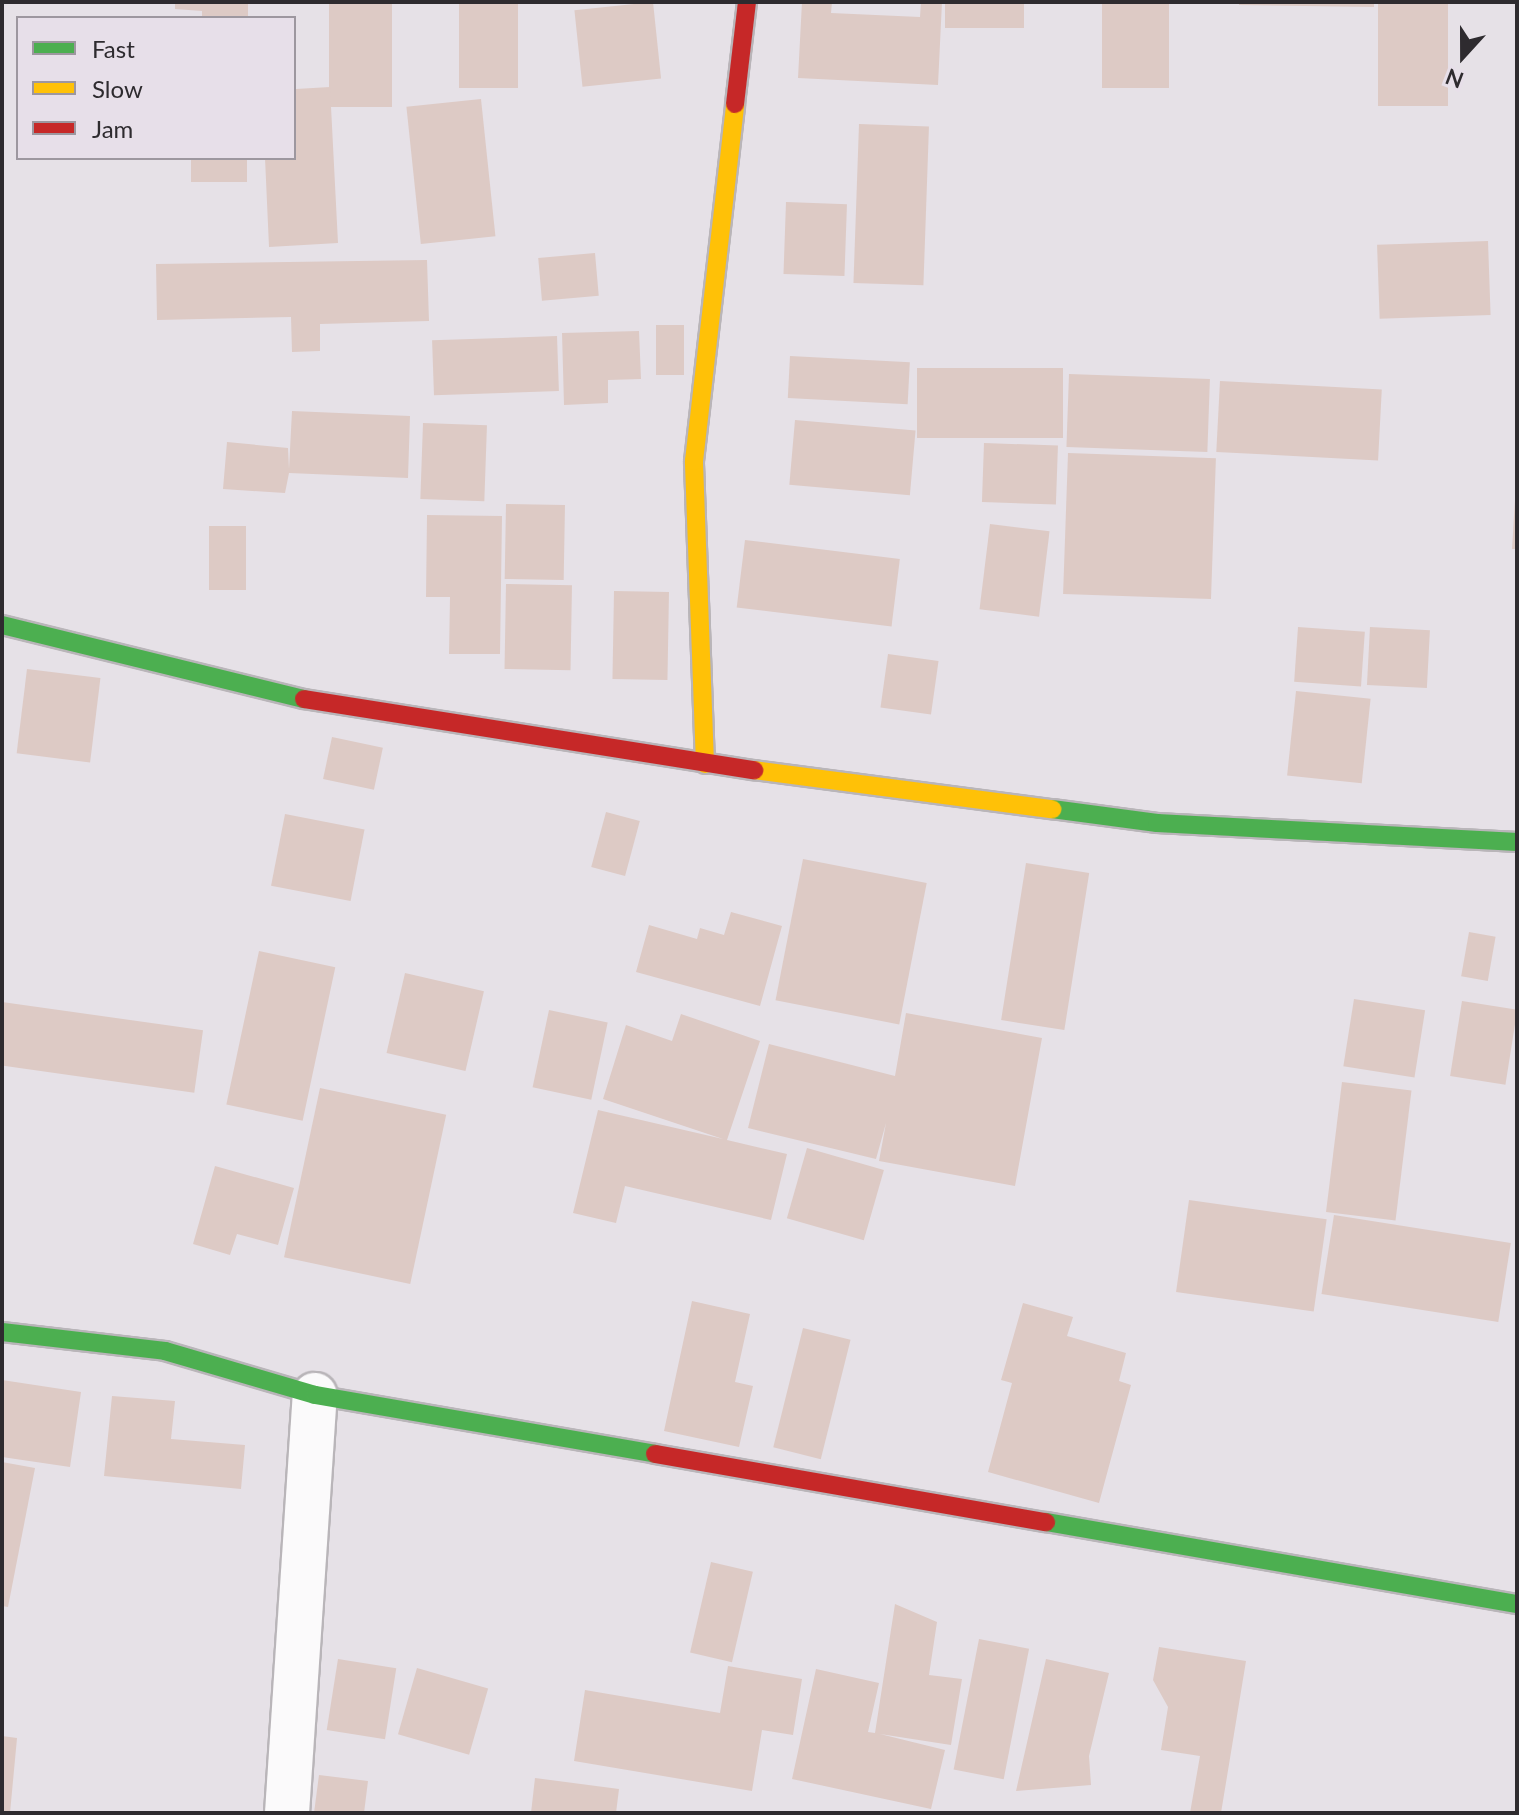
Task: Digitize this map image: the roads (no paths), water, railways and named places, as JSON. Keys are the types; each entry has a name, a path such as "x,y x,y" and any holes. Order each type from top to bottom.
{"street":[{"path":"705,764 694,461 747,2"},
{"path":"2,625 303,699 705,764 1157,823 1517,842"},
{"path":"2,1332 165,1351 315,1395 1517,1604"},
{"path":"287,1813 315,1395"}]}
